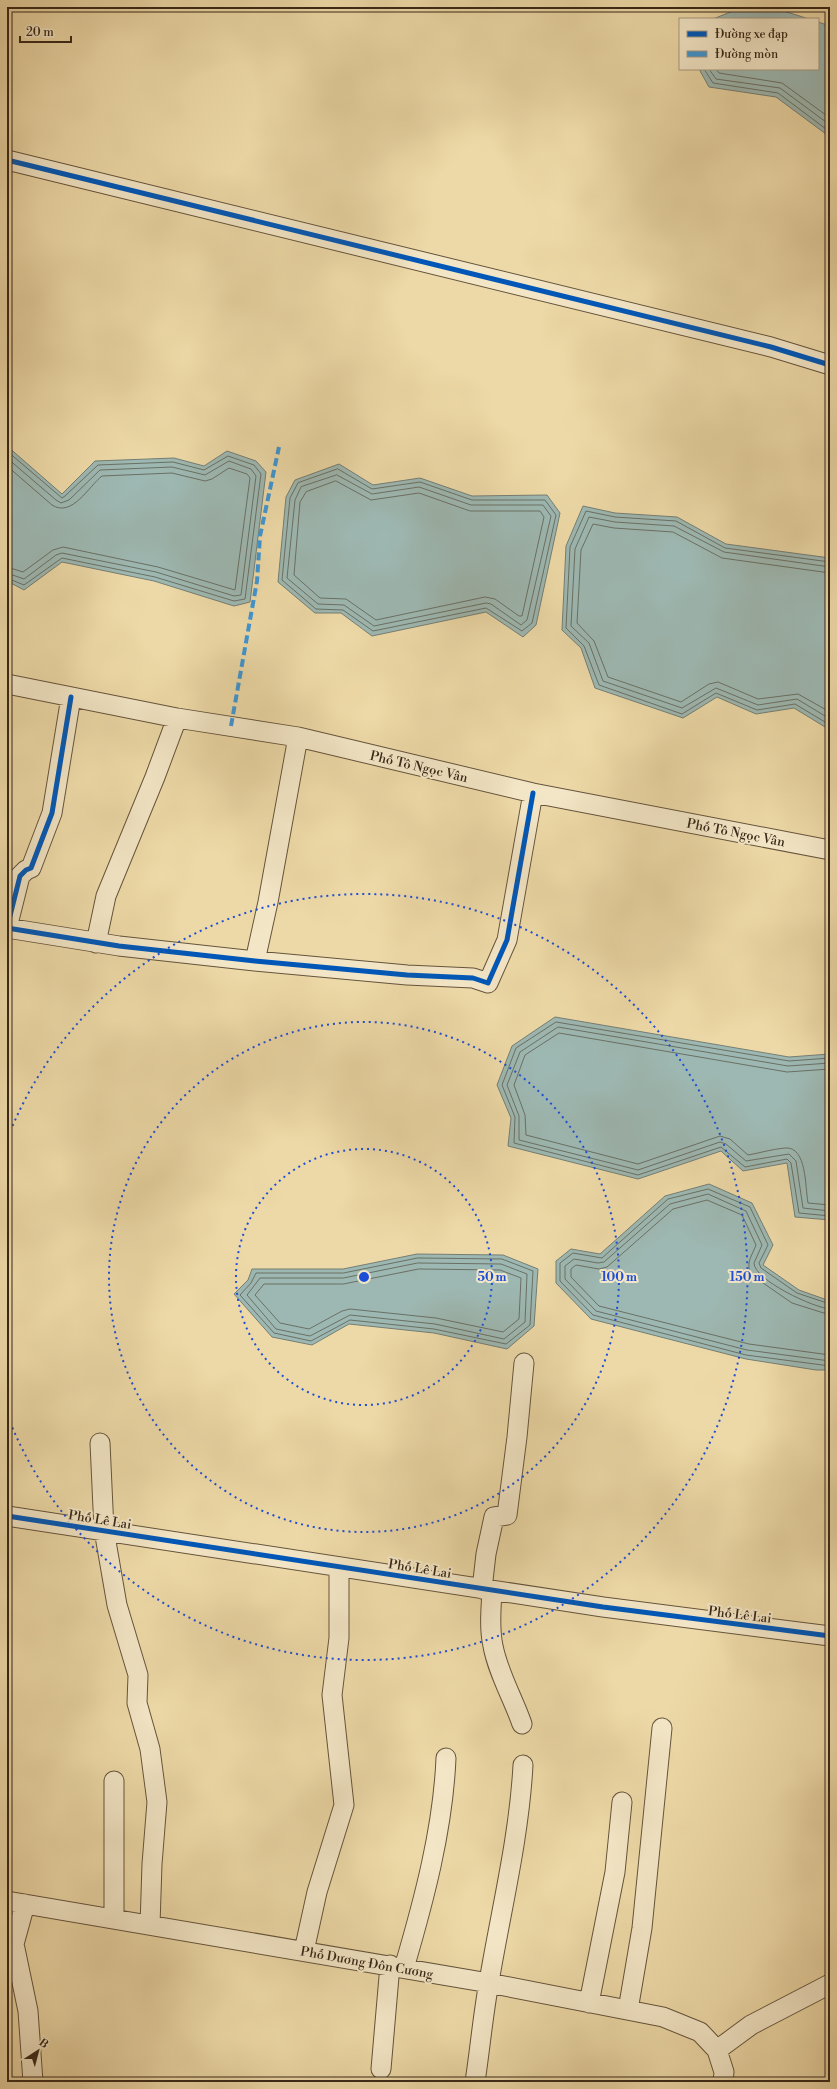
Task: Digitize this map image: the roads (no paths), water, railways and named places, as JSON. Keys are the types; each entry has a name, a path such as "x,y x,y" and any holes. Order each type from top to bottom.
{"street":[{"path":"7,160 771,347 830,365"},
{"name":"Phố Tô Ngọc Vân","path":"7,684 177,718 298,738 534,793 830,850"},
{"path":"71,697 52,813 32,868 26,870 20,876 7,928 96,942 255,961 407,975 473,978 488,983 507,940 534,793"},
{"path":"96,942 106,896 155,777 177,718"},
{"path":"255,961 268,902 298,738"},
{"path":"522,1724 496,1660 487,1590 486,1554 494,1518 507,1515 517,1437 524,1363"},
{"path":"100,1443 104,1530 117,1605 138,1675 137,1702 150,1749 157,1802 152,1864 150,1925"},
{"name":"Phố Lê Lai","path":"7,1516 603,1608 830,1636"},
{"path":"304,1950 317,1892 344,1805 332,1695 339,1638 339,1567"},
{"path":"628,2010 642,1928 662,1728"},
{"path":"381,2069 397,1967 432,1861 445,1787 446,1758"},
{"path":"475,2082 489,1983 515,1843 521,1799 523,1765"},
{"path":"114,1781 114,1919"},
{"path":"590,2003 615,1872 622,1802"},
{"path":"16,1902 14,1944 28,2011 33,2082"},
{"name":"Phố Dương Đôn Cương","path":"16,1902 304,1950 489,1983 663,2017 700,2032 717,2050"},
{"path":"723,2082 724,2072 717,2050 751,2024 830,1984"}],"water":[{"path":"743,7 771,7 806,18 716,18"},
{"path":"819,22 830,26 830,137 776,97 709,87 700,70 819,70"},
{"path":"7,446 62,494 95,461 174,458 204,466 227,451 256,461 266,472 250,602 234,606 154,581 62,562 24,590 7,581"},
{"path":"339,464 373,485 420,478 472,496 547,495 560,513 536,625 523,637 486,612 372,636 341,613 315,613 278,582 286,497 295,480"},
{"path":"583,506 615,513 677,517 726,544 830,558 830,730 794,708 756,714 717,697 683,718 595,688 581,648 562,630 566,546"},
{"path":"555,1017 789,1057 830,1054 830,1220 795,1217 787,1163 743,1171 721,1151 638,1179 508,1146 511,1118 497,1085 512,1046"},
{"path":"709,1184 752,1203 773,1245 763,1265 799,1290 830,1301 830,1370 816,1370 746,1359 591,1319 556,1283 556,1261 571,1249 600,1254 665,1196"},
{"path":"417,1254 503,1255 538,1269 534,1326 507,1349 434,1333 349,1324 312,1345 272,1337 234,1294 248,1280 252,1269 343,1269"}]}
